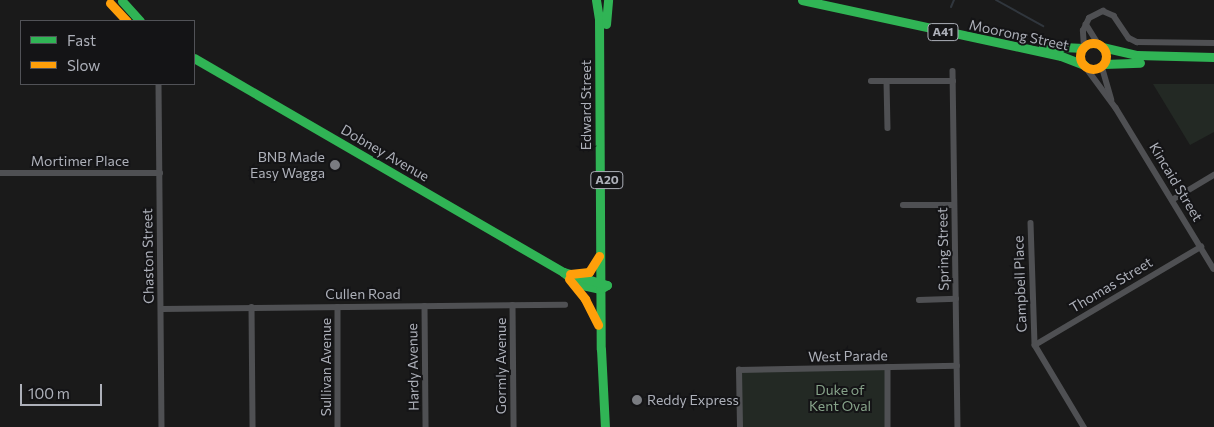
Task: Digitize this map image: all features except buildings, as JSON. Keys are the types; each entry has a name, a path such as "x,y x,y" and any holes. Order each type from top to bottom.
{"main road":[{"name":"Edward Street","path":"596,0 599,19 600,251 608,350 604,361"},
{"name":"Edward Street","path":"605,427 604,361 601,331 608,0"},
{"name":"Moorong Street","path":"802,0 1061,56 1085,66"},
{"name":"Moorong Street","path":"844,0 988,35 1051,47 1084,48"},
{"path":"108,1 122,1 139,20"},
{"path":"108,1 126,20"},
{"name":"A41","path":"1084,48 1091,43 1132,55 1214,57"},
{"path":"1101,46 1106,55 1103,65"},
{"path":"1084,48 1080,56 1085,66"},
{"name":"Dobney Avenue","path":"195,59 567,275 603,285"},
{"name":"A41","path":"1085,66 1094,69 1103,65 1214,64"},
{"path":"600,251 589,272 567,275 585,299 601,331"}],"street":[{"name":"Moorong Street","path":"1084,48 1082,36 1086,24 1093,14 1105,11 1114,16 1129,38 1136,42 1214,43"},
{"name":"Moorong Street","path":"1086,24 1101,46"},
{"name":"Kincaid Street","path":"1103,65 1116,108"},
{"name":"Kincaid Street","path":"1085,66 1116,108 1214,269"},
{"name":"Spring Street","path":"953,71 958,427"},
{"path":"871,82 953,80"},
{"path":"887,81 888,128"},
{"name":"Chaston Street","path":"159,85 162,427"},
{"name":"Mortimer Place","path":"0,173 160,173"},
{"path":"1172,200 1214,175"},
{"path":"903,205 954,205"},
{"name":"Campbell Place","path":"1031,223 1035,345"},
{"name":"Thomas Street","path":"1035,345 1201,247"},
{"path":"919,300 956,299"},
{"name":"Gormly Avenue","path":"513,305 514,427"},
{"name":"Cullen Road","path":"162,309 565,305"},
{"name":"Sullivan Avenue","path":"338,306 338,427"},
{"name":"Hardy Avenue","path":"425,306 426,427"},
{"path":"252,307 253,427"},
{"path":"1035,345 1084,427"},
{"name":"West Parade","path":"740,427 740,370 957,366"},
{"path":"888,367 888,427"}],"green space":[{"path":"1153,84 1214,84 1214,132 1190,145"},
{"name":"Duke of Kent Oval","path":"888,367 888,427 740,427 739,370"}],"waterway":[{"path":"951,7 954,0"},
{"path":"996,0 1043,26"}],"traffic: fast":[{"path":"596,0 599,19 601,349 605,427"},
{"path":"606,24 608,0"},
{"path":"802,0 1061,56 1084,65"},
{"path":"122,1 139,20"},
{"path":"1043,46 1083,48"},
{"path":"1102,47 1137,55 1214,57"},
{"path":"195,59 563,272"},
{"path":"1104,64 1140,63"},
{"path":"563,272 607,285 600,289 578,284 563,272"}],"traffic: slow":[{"path":"110,3 126,20"},
{"path":"1093,43 1102,47 1106,56 1102,65 1093,69 1084,65 1080,56 1084,47 1093,43"},
{"path":"570,274 589,272 599,256"},
{"path":"569,279 585,299 598,325"}],"place":[{"name":"BNB Made Easy Wagga","path":"335,165"},
{"name":"Reddy Express","path":"637,400"}]}
